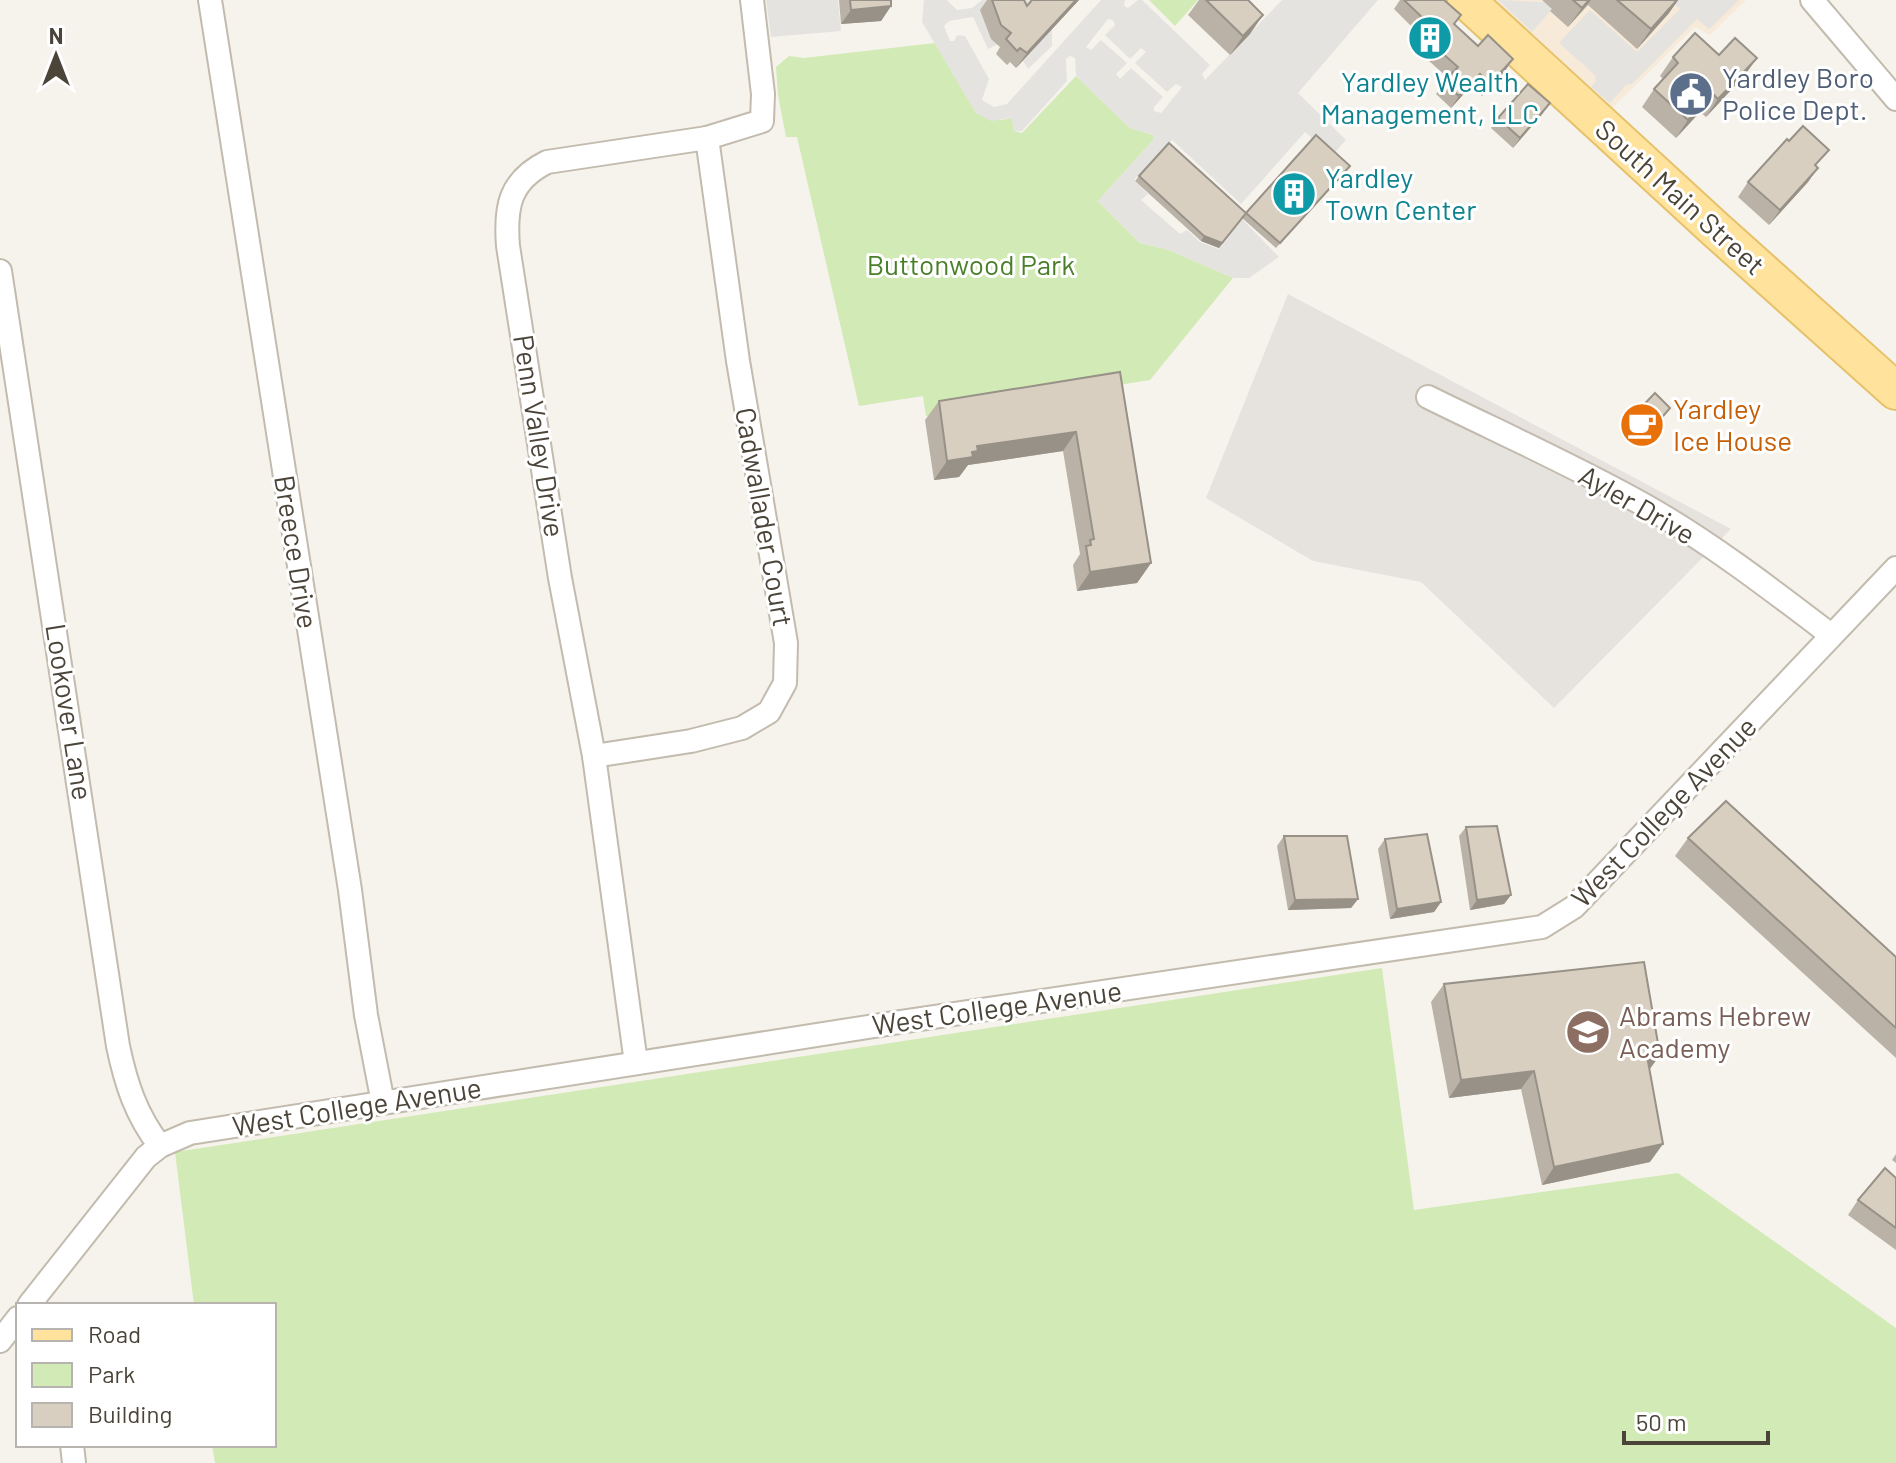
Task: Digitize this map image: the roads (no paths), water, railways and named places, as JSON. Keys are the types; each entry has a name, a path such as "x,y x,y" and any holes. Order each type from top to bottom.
{"main road":[{"name":"South Main Street","path":"1466,0 1724,238 1896,391"}],"street":[{"name":"Breece Drive","path":"210,0 350,890 366,1015 383,1103"},
{"name":"Penn Valley Drive","path":"636,1063 594,756 560,578 506,219 516,188 527,174 547,162 707,138 762,121 763,94 752,0"},
{"path":"1812,0 1896,99"},
{"name":"Cadwallader Court","path":"594,756 691,741 742,728 769,712 785,683 786,643 738,361 707,138"},
{"name":"Lookover Lane","path":"0,271 118,1046 133,1104 160,1146"},
{"name":"Ayler Drive","path":"1428,397 1649,508 1768,587 1831,635"},
{"name":"West College Avenue","path":"35,1302 108,1202 146,1157 160,1146 190,1133 1542,927 1574,907 1896,568"},
{"path":"0,1341 16,1321"}],"place":[{"name":"Yardley Wealth Management, LLC","path":"1430,38"},
{"name":"Yardley Boro Police Dept.","path":"1691,94"},
{"name":"Yardley Town Center","path":"1294,194"},
{"name":"Yardley Ice House","path":"1642,425"},
{"name":"Abrams Hebrew Academy","path":"1588,1032"}],"park label":[{"name":"Buttonwood Park","path":"971,265"}]}
